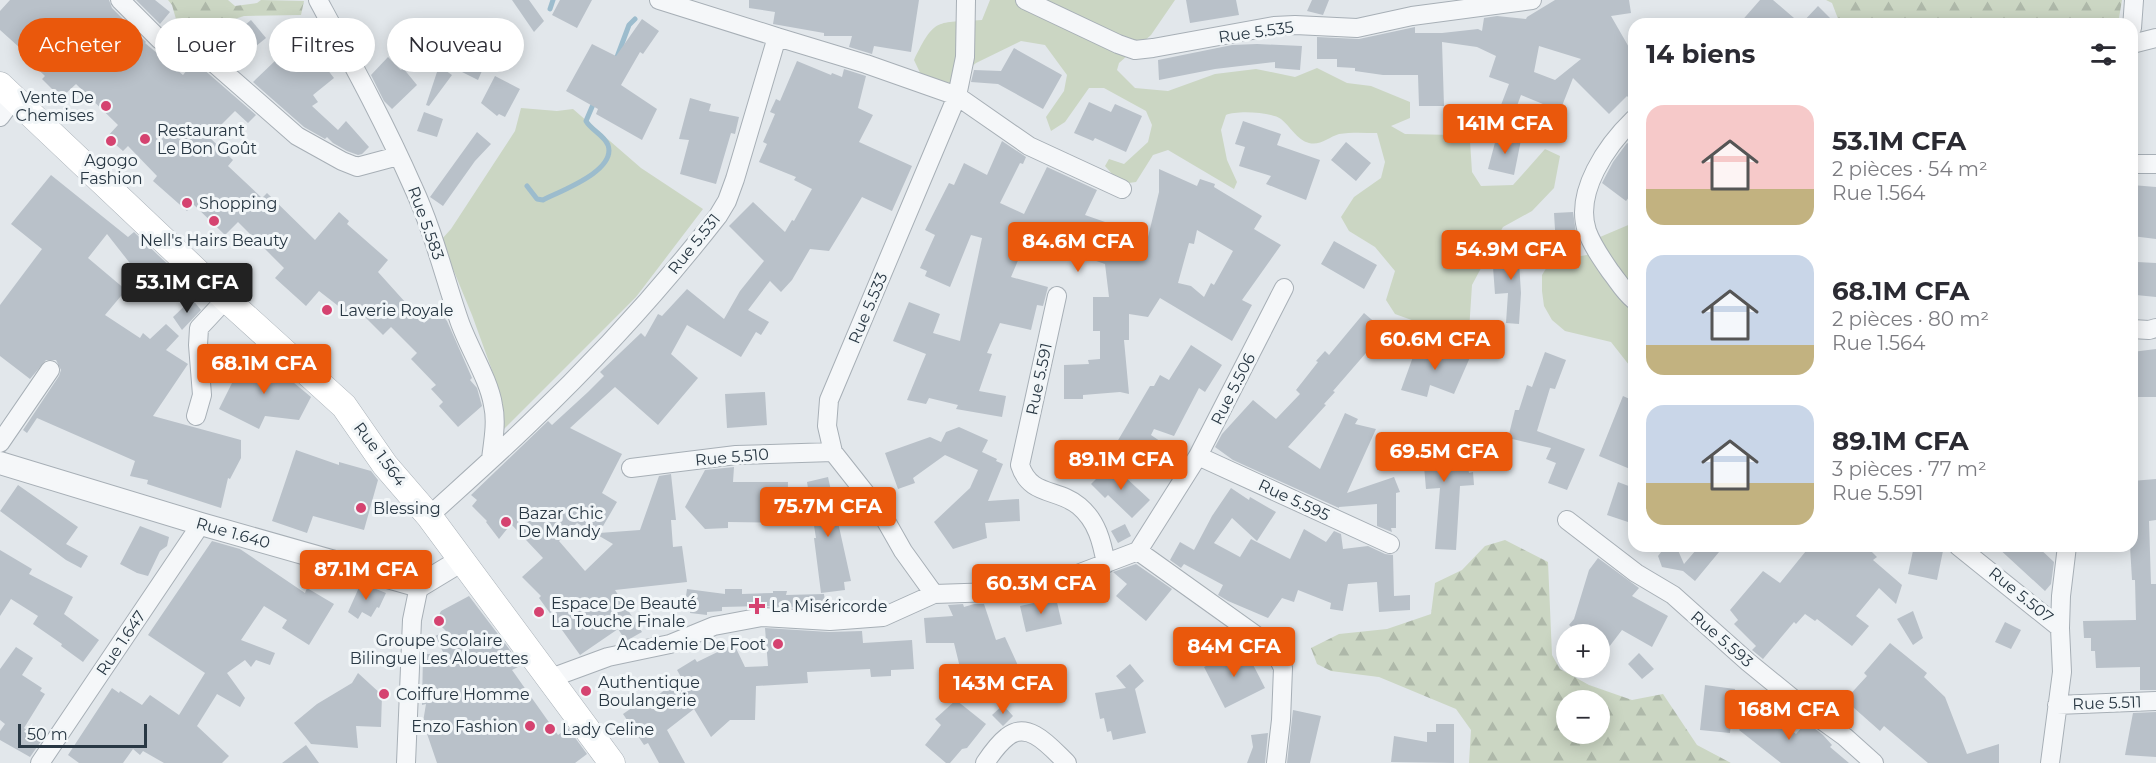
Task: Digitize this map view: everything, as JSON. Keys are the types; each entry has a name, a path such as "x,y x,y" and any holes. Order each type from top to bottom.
{"main road":[{"name":"Rue 1.564","path":"4,100 344,406 385,465 429,516 612,763"}],"street":[{"path":"120,0 160,40 208,58 280,122 305,141 357,167 398,156"},
{"name":"Rue 5.583","path":"318,0 414,187 435,242 465,339 488,388 493,405 494,424 490,459"},
{"path":"659,0 866,64 957,96 1029,146 1122,189"},
{"name":"Rue 5.533","path":"934,594 903,551 882,514 833,452 827,426 829,400 957,96 965,57 966,0"},
{"name":"Rue 5.535","path":"1025,0 1096,35 1135,50 1274,26 1357,28 1412,16 1532,0"},
{"path":"2133,18 2134,0"},
{"name":"Rue 5.531","path":"429,516 531,423 596,356 649,299 718,216 735,179 777,37"},
{"path":"2138,42 2156,38"},
{"path":"1628,125 1590,179 1584,203 1586,229 1597,253 1628,292"},
{"path":"2138,164 2156,164"},
{"name":"Rue 5.506","path":"1138,551 1198,456 1284,288"},
{"name":"Rue 5.591","path":"1058,296 1020,465 1026,480 1077,504 1086,513 1096,526 1106,564"},
{"path":"196,416 202,395 199,328 226,299"},
{"path":"2138,329 2156,328"},
{"path":"0,443 50,370"},
{"name":"Rue 5.510","path":"631,468 736,455 833,452"},
{"name":"Rue 5.595","path":"1198,456 1390,544"},
{"name":"Rue 1.640","path":"0,463 201,524 419,586"},
{"name":"Rue 5.593","path":"1567,520 1636,573 1673,595 1748,662 1845,737 1874,763"},
{"name":"Rue 1.647","path":"40,763 201,524"},
{"path":"551,678 608,657 670,644 714,626 762,617 830,621 883,617 934,594 1024,591 1059,581 1138,551 1268,644 1277,656 1283,668 1281,720 1276,763"},
{"name":"Rue 5.507","path":"1965,552 2060,628 2061,672 2050,763"},
{"path":"2060,628 2066,552"},
{"path":"406,763 412,620 419,586 462,560"},
{"name":"Rue 5.511","path":"2058,705 2156,701"},
{"path":"985,763 1006,737 1013,733 1024,732 1036,734 1067,763"}],"green space":[{"path":"168,0 228,0 235,6 257,3 261,0 304,1 301,15 238,18 176,18"},
{"path":"990,0 1175,0 1151,35 1119,63 1117,70 1135,88 1168,91 1215,74 1256,69 1295,77 1317,68 1347,83 1371,86 1410,102 1410,118 1391,126 1405,134 1455,135 1470,141 1472,172 1481,186 1513,185 1545,149 1560,156 1554,188 1532,211 1503,227 1472,285 1469,331 1453,335 1395,314 1386,300 1395,271 1375,247 1349,231 1341,217 1354,197 1381,178 1385,162 1377,133 1339,134 1313,144 1301,139 1281,119 1276,117 1254,112 1231,113 1226,115 1221,130 1227,160 1237,182 1234,189 1168,150 1153,155 1136,182 1121,184 1105,166 1109,159 1124,164 1148,142 1152,125 1146,111 1104,88 1089,88 1065,122 1051,131 1046,117 1064,91 1067,75 1045,45 1021,41 976,63 952,83 924,81 914,60 927,36 939,25 955,21 982,20"},
{"path":"1826,0 2122,0 2119,18 1838,18 1832,3"},
{"path":"521,108 557,111 573,109 641,168 703,209 636,297 502,431 493,373 441,240 451,229 515,131"},
{"path":"1628,225 1628,364 1611,342 1565,331 1552,320 1544,306 1542,275 1550,262 1597,253 1600,237"},
{"path":"1505,540 1548,562 1552,655 1556,662 1556,678 1576,678 1603,690 1556,690 1556,744 1610,744 1610,692 1632,700 1663,694 1697,745 1731,763 1469,763 1471,730 1456,709 1379,677 1331,671 1317,664 1311,648 1339,634 1387,629 1431,614 1435,583 1462,570 1485,546"}],"building":[{"path":"10,0 109,0 112,8 122,18 18,18 18,46 0,30 0,11"},
{"path":"136,0 155,0 170,12 165,18 155,19"},
{"path":"512,0 529,0 544,21 534,32"},
{"path":"560,0 592,0 577,28 552,15"},
{"path":"749,0 919,0 911,52 874,46 872,54 849,47 852,36 824,36 824,33 773,24 775,12 749,8"},
{"path":"1186,0 1236,0 1239,15 1190,23"},
{"path":"1312,0 1329,0 1323,15 1307,11"},
{"path":"1555,0 1629,0 1631,13 1611,16 1628,46 1628,97 1609,114 1573,78 1560,111 1521,95 1511,122 1496,118 1509,84 1489,77 1496,56 1477,47 1442,42 1444,106 1419,106 1418,75 1383,75 1355,71 1355,68 1337,67 1337,59 1317,59 1317,37 1359,39 1415,27 1415,33 1478,29 1482,31 1484,18 1497,16 1526,19","holes":["1539,46 1581,59 1555,80 1534,72"]},
{"path":"1760,0 1773,0 1794,18 1744,18"},
{"path":"1818,6 1830,18 1807,18"},
{"path":"642,19 659,31 643,54 640,52 621,85 657,109 642,140 596,114 598,109 566,91 592,44 616,56"},
{"path":"257,27 266,38 257,45"},
{"path":"143,39 155,51 155,72 179,72 183,75 185,72 207,72 256,115 248,123 235,111 209,137 233,160 228,166 262,198 267,193 315,240 339,212 349,221 347,224 388,260 378,272 424,323 438,311 447,321 472,378 470,380 477,388 482,406 458,427 439,406 443,402 431,389 436,385 411,359 417,353 391,327 383,335 352,304 346,312 319,291 306,306 275,278 284,268 238,222 225,235 193,204 187,211 153,181 157,176 128,146 123,151 107,137 118,125 76,84 61,98 42,79 45,76 41,72 143,72"},
{"path":"1232,45 1302,46 1300,70 1275,68 1275,62 1215,69 1159,80 1158,60"},
{"path":"1014,48 1062,75 1043,109 998,84 971,82 974,70 1001,71"},
{"path":"387,58 387,72 406,72 417,85 392,109 384,101 371,75"},
{"path":"797,61 831,75 832,73 842,77 844,69 866,76 858,108 873,115 859,142 912,166 892,211 862,197 829,251 810,249 792,280 781,292 770,281 748,310 769,322 761,335 756,332 741,357 687,325 671,354 698,378 658,425 615,387 570,428 622,454 602,493 617,502 599,533 640,530 659,476 671,474 676,520 671,520 673,547 682,546 687,582 615,590 642,632 626,641 618,629 580,655 539,598 541,596 522,577 543,558 511,524 499,539 487,521 472,506 477,500 471,495 548,421 552,425 588,392 604,376 600,372 641,333 645,337 658,314 662,316 687,289 724,319 740,291 764,261 729,226 753,202 785,232 812,189 794,180 796,177 759,162 767,144 763,142 775,114 770,112 776,99 780,101","holes":["577,523 613,544 585,571 559,541"]},
{"path":"269,67 269,72 329,72 334,78 313,95 318,102 312,106 338,130 346,121 369,147 358,155 333,143 327,137 325,139 304,127 253,82"},
{"path":"437,72 448,72 452,75 429,106 426,105"},
{"path":"462,72 482,72 478,80"},
{"path":"495,76 520,89 505,117 499,114 497,116 481,103"},
{"path":"690,98 711,104 709,111 739,117 735,134 731,133 716,184 680,174 689,140 679,139"},
{"path":"1089,102 1111,112 1115,104 1142,116 1126,152 1095,138 1093,141 1074,133"},
{"path":"424,112 443,119 437,137 417,131"},
{"path":"1243,121 1281,134 1277,145 1320,160 1306,200 1266,184 1271,176 1239,166 1245,147 1235,144"},
{"path":"477,132 491,144 475,161 443,206 430,197"},
{"path":"1497,135 1521,140 1514,175 1488,169"},
{"path":"1002,141 1026,157 1023,164 1020,163 1000,203 1024,214 1047,167 1097,190 1085,215 1148,237 1159,192 1159,169 1197,186 1200,179 1215,184 1214,187 1262,216 1254,229 1281,245 1242,300 1252,305 1232,341 1160,298 1148,317 1129,314 1129,340 1124,340 1129,394 1120,392 1083,395 1083,399 1064,399 1064,365 1089,364 1088,360 1100,359 1100,331 1093,331 1093,297 1109,297 1105,264 1061,249 1059,255 1025,244 1011,277 1048,287 1043,306 1037,305 1031,330 1000,323 987,353 992,354 979,391 1006,396 1002,417 956,409 958,405 929,398 926,404 907,400 926,354 893,341 909,302 940,314 933,333 960,341 982,238 971,235 950,287 925,276 927,271 920,268 935,235 925,230 949,183 954,185 964,163 987,175","holes":["1197,230 1233,251 1214,285 1211,283 1204,297 1191,286 1178,283 1189,243 1194,244"]},
{"path":"1346,142 1371,163 1356,181 1331,160"},
{"path":"1628,144 1628,198 1626,201 1602,183 1613,162"},
{"path":"51,175 128,237 134,232 182,278 172,291 162,279 151,290 107,234 88,258 126,290 105,315 140,338 143,333 150,339 166,324 179,336 166,350 188,364 153,416 241,440 241,458 230,479 228,478 221,508 147,484 148,480 130,476 135,461 37,418 27,433 23,430 61,370 56,360 46,360 30,379 0,356 0,305 42,249 11,224"},
{"path":"2138,186 2156,187 2156,239 2138,237"},
{"path":"1573,212 1576,233 1581,245 1556,246 1554,213"},
{"path":"1334,241 1377,265 1364,289 1321,264"},
{"path":"1511,241 1525,241 1525,262 1519,262 1521,293 1519,324 1506,323 1508,293 1495,294 1493,267 1509,266"},
{"path":"2138,262 2156,263 2156,297 2138,295"},
{"path":"192,299 201,310 182,330 173,317"},
{"path":"1364,313 1385,331 1333,391 1335,392 1324,404 1326,405 1288,447 1320,469 1345,413 1358,419 1355,424 1376,429 1347,493 1394,477 1400,492 1396,493 1396,528 1391,528 1392,532 1377,526 1377,504 1339,508 1233,460 1215,447 1222,434 1253,400 1276,419 1300,394 1296,390 1318,362 1316,361 1325,351 1329,355"},
{"path":"1418,343 1438,359 1443,345 1471,355 1454,394 1430,385 1427,397 1401,390"},
{"path":"1191,345 1222,365 1205,392 1199,388 1174,436 1154,429 1151,435 1179,454 1171,468 1152,458 1150,461 1117,442 1150,386 1154,386 1160,375 1169,380"},
{"path":"2156,349 2156,397 2138,397 2138,351"},
{"path":"1545,352 1566,360 1555,389 1550,388 1537,431 1585,449 1567,490 1548,483 1556,463 1546,459 1551,448 1508,438 1515,410 1519,410 1527,385 1532,387"},
{"path":"258,353 311,397 299,420 265,416 259,429 219,409 236,375 239,377"},
{"path":"765,392 767,425 727,428 725,394"},
{"path":"1623,396 1628,398 1628,468 1599,456"},
{"path":"959,427 988,440 982,452 1003,464 988,501 1019,499 1020,521 985,523 987,538 953,549 934,522 970,488 978,470 945,455 913,478 915,483 898,489 885,453 930,437 941,442 946,432"},
{"path":"1423,436 1425,446 1463,440 1469,473 1473,472 1474,485 1460,486 1456,550 1435,549 1440,488 1426,489 1423,455 1407,458 1404,440"},
{"path":"296,450 339,465 339,462 371,471 378,480 364,530 313,516 307,533 272,521"},
{"path":"1111,464 1150,500 1132,518 1108,495 1105,498 1091,484"},
{"path":"734,467 733,482 788,482 787,523 728,522 728,528 705,529 685,507 705,470"},
{"path":"828,477 851,581 844,582 845,590 821,593 814,538 816,538 807,482"},
{"path":"2156,479 2156,520 2149,521 2151,584 2156,584 2156,690 2140,690 2140,667 2096,668 2095,651 2091,651 2091,638 2084,638 2083,621 2136,620 2135,580 2132,580 2130,552 2138,552 2138,480"},
{"path":"1618,482 1628,486 1628,522 1607,515"},
{"path":"18,485 78,527 66,544 88,556 81,568 66,560 0,511"},
{"path":"1231,488 1249,500 1250,497 1276,512 1257,541 1232,518 1214,543 1240,557 1251,539 1290,559 1304,529 1326,542 1334,531 1341,534 1343,549 1368,546 1393,555 1394,596 1410,595 1410,610 1379,612 1377,582 1348,584 1343,611 1330,609 1331,603 1298,590 1294,602 1282,598 1268,618 1218,595 1223,585 1184,564 1181,568 1170,560 1180,542 1194,550 1212,516"},
{"path":"1125,524 1131,536 1118,543 1111,531"},
{"path":"140,526 169,537 167,546 160,551 148,576 120,564"},
{"path":"212,541 240,549 305,593 307,588 334,604 309,645 282,628 287,620 264,606 241,640 275,653 270,665 256,660 251,667 245,660 227,673 245,698 240,707 217,694 197,726 229,756 222,763 164,763 143,751 140,755 133,749 123,763 79,763 68,755 112,688 142,705 150,695 179,715 205,673 148,635"},
{"path":"0,550 32,569 29,574 73,597 64,614 99,640 83,662 33,624 38,616 11,599 0,616"},
{"path":"1661,552 1679,552 1684,564 1694,552 1719,552 1695,581 1683,571 1662,567 1658,556"},
{"path":"1805,552 1872,552 1877,557 1873,560 1902,585 1896,604 1879,588 1856,616 1869,626 1852,646 1817,619 1815,621 1805,614 1796,624 1794,622 1763,659 1752,650 1756,646 1734,624 1738,620 1730,610 1763,571 1780,583"},
{"path":"1913,552 1943,552 1937,580 1908,574"},
{"path":"2003,552 2043,552 2054,562 2051,584 2045,591"},
{"path":"1598,558 1639,588 1632,596 1668,616 1652,647 1622,630 1610,646 1610,624 1570,624 1574,619 1589,570"},
{"path":"1136,564 1172,589 1146,621 1116,596 1127,584 1113,572"},
{"path":"361,583 386,593 379,608 377,607 371,617 362,612 358,619 348,612"},
{"path":"687,589 725,594 725,589 742,589 742,594 787,591 786,595 824,594 826,609 722,607 722,611 707,612 707,615 690,613 691,604 685,603"},
{"path":"469,596 513,654 520,666 512,670 558,735 568,728 587,754 575,763 437,763 423,722 426,704 422,705 423,654 444,654 435,636 446,631 437,622 438,617 441,611"},
{"path":"1056,598 1062,624 1026,632 1020,606"},
{"path":"963,604 964,607 984,604 996,640 1005,637 1020,670 1028,666 1028,687 1018,690 1001,704 974,674 962,676 954,643 926,643 924,618 953,616 948,605"},
{"path":"1913,611 1923,638 1913,645 1897,619"},
{"path":"2005,622 2021,630 2011,649 1995,642"},
{"path":"765,628 829,632 862,631 863,643 912,640 914,669 891,670 891,676 871,677 870,669 807,672 808,683 756,686 755,720 730,720 711,737 694,709 667,730 685,763 659,763 648,743 644,745 623,714 649,696 652,700 681,677 677,670 695,659 697,662 734,644 745,667 768,666"},
{"path":"1890,643 1927,673 1924,677 1945,697 1967,754 1999,744 1999,763 1928,763 1884,726 1880,731 1845,700 1867,676 1864,673"},
{"path":"16,647 33,658 22,675 42,688 40,691 45,694 24,728 42,740 30,757 0,740 0,731 5,724 0,720 0,669"},
{"path":"1244,647 1265,688 1225,708 1204,667"},
{"path":"1639,653 1654,669 1642,679 1628,664"},
{"path":"1130,664 1144,681 1135,689 1146,733 1113,740 1111,731 1107,732 1104,718 1100,719 1095,693 1126,688 1116,676"},
{"path":"358,673 382,695 381,727 356,726 358,748 311,744 294,723 317,704 352,683"},
{"path":"1705,685 1735,689 1730,733 1700,730"},
{"path":"956,700 986,724 967,748 962,749 950,763 946,763 925,745 941,725 935,719"},
{"path":"1003,705 1013,716 1003,726 992,715"},
{"path":"1760,705 1796,734 1806,722 1823,735 1832,745 1830,747 1849,763 1781,763 1739,730"},
{"path":"1293,710 1321,716 1310,763 1287,763"},
{"path":"2156,712 2156,757 2125,755 2133,713"},
{"path":"1436,724 1454,724 1454,763 1391,762 1394,736 1427,742 1427,732 1436,732"},
{"path":"1268,733 1265,763 1247,763 1253,747 1251,735"},
{"path":"306,745 319,763 282,763"}],"waterway":[{"path":"550,9 553,0"},
{"path":"617,57 629,25 635,19"},
{"path":"527,186 537,199 543,200 585,179 604,163 608,154 608,145 586,121 595,100"}],"place":[{"name":"Vente De Chemises","path":"106,106"},
{"name":"Restaurant Le Bon Goût","path":"145,139"},
{"name":"Agogo Fashion","path":"111,141"},
{"name":"Shopping","path":"187,203"},
{"name":"Nell's Hairs Beauty","path":"214,221"},
{"name":"Laverie Royale","path":"327,310"},
{"name":"Blessing","path":"361,508"},
{"name":"Bazar Chic De Mandy","path":"506,522"},
{"name":"La Miséricorde","path":"757,606"},
{"name":"Espace De Beauté La Touche Finale","path":"539,612"},
{"name":"Groupe Scolaire Bilingue Les Alouettes","path":"439,621"},
{"name":"Academie De Foot","path":"778,644"},
{"name":"Authentique Boulangerie","path":"586,691"},
{"name":"Coiffure Homme","path":"384,694"},
{"name":"Enzo Fashion","path":"530,726"},
{"name":"Lady Celine","path":"550,729"}]}
